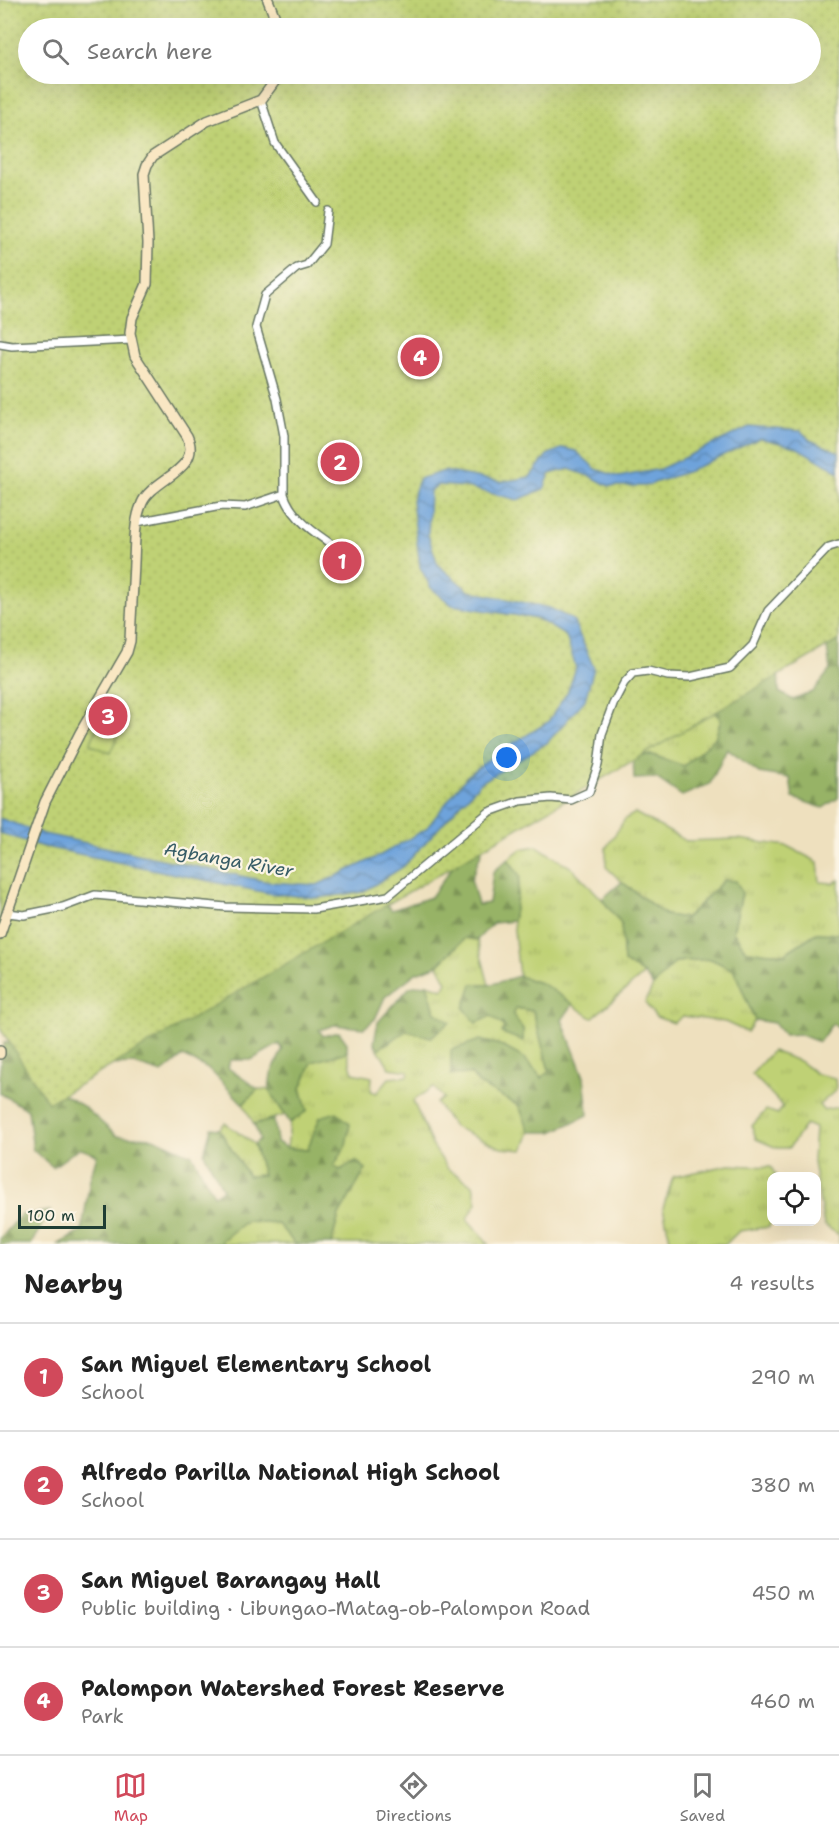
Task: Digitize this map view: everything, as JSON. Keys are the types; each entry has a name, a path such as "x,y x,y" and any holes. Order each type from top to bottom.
{"main road":[{"path":"268,0 275,18"},
{"path":"0,934 45,802 80,733 127,652 130,641 137,522 142,503 150,490 184,466 190,452 190,442 168,404 135,356 129,327 147,284 148,243 143,184 147,165 153,156 207,121 261,100 273,84"}],"street":[{"path":"261,100 275,143 317,202"},
{"path":"328,211 324,244 307,265 297,268 265,295 256,327 278,399 284,436 284,494 287,504 315,533 346,554"},
{"path":"0,344 12,346 131,340"},
{"path":"137,522 221,506 245,507 284,494"},
{"path":"8,913 24,915 63,907 95,895 226,907 314,909 387,896 489,812 520,801 551,798 571,800 589,792 598,765 602,734 613,704 624,683 633,673 648,670 668,676 690,677 730,668 753,645 768,611 829,547 839,544"}],"green space":[{"path":"0,0 839,0 839,640 48,1103 0,1028"},
{"path":"839,586 838,798 823,808 793,798 790,778 759,773 727,749 710,784 682,796 656,778 634,779 633,755 652,755 684,766 715,738 721,720 709,704 778,664 779,692 793,700 813,692 830,670 826,640"},
{"path":"709,704 721,720 715,738 684,766 652,755 633,755"},
{"path":"102,718 122,726 110,753 90,744"},
{"path":"635,813 686,841 738,839 787,846 818,862 820,882 833,883 839,880 839,934 816,933 784,954 746,951 733,931 742,894 724,880 686,918 666,915 606,867 606,848 625,819"},
{"path":"473,845 482,851 471,879 478,905 489,903 493,872 508,859 520,876 513,921 493,923 477,940 465,938 438,965 416,973 385,997 375,1019 364,1028 334,1025 319,1030 323,1036 339,1032 347,1043 347,1052 312,1062 301,1088 307,1111 290,1123 269,1090 271,1074 283,1049 279,1044 251,1060 230,1060 228,1068 258,1089 243,1104 210,1070 183,1056 162,1073 134,1064 77,1066 39,1081 83,1106 117,1136 153,1138 192,1155 214,1195 223,1189 204,1153 211,1128 219,1129 248,1176 263,1175 254,1144 260,1139 254,1124 274,1120 277,1142 287,1148 307,1150 320,1117 337,1112 350,1124 346,1145 334,1166 340,1170 356,1161 366,1169 339,1215 331,1244 295,1244 277,1223 246,1221 222,1240 222,1244 59,1244 82,1231 90,1179 97,1155 79,1148 53,1167 33,1150 28,1110 0,1093 0,1069 4,1043 36,1044 384,903 392,910 431,897 453,866"},
{"path":"537,846 572,868 602,899 621,924 624,962 644,974 592,1018 543,984 519,976 513,921 520,876 508,859 521,849"},
{"path":"724,880 736,881 742,893 733,931 746,951 784,954 816,933 839,934 839,1027 832,1024 819,1042 799,1034 784,1035 774,1023 755,1020 734,970 711,959 675,962 653,986 644,974 624,962 621,924 602,899 622,882 665,915 686,918"},
{"path":"465,938 477,940 489,985 491,1016 523,1041 523,1029 513,1016 516,1008 533,1011 549,1070 542,1078 524,1058 471,1074 479,1084 519,1106 530,1132 523,1150 501,1148 454,1127 436,1103 444,1098 433,1087 413,1101 432,1145 448,1169 473,1185 477,1203 467,1219 489,1244 331,1244 339,1215 366,1169 340,1170 334,1166 346,1145 307,1150 287,1148 290,1123 307,1110 301,1088 312,1062 347,1052 353,1073 372,1077 371,1091 377,1093 389,1078 408,1076 409,1071 390,1068 378,1049 406,1030 431,1037 449,1022 435,1012 427,984 443,989 447,982 438,965"},
{"path":"711,959 734,970 755,1020 747,1032 725,1022 683,1016 674,1023 656,1017 645,1003 653,986 675,962"},
{"path":"519,976 543,984 573,1004 562,1020 584,1077 588,1115 552,1132 530,1132 519,1106 479,1084 471,1074 451,1075 451,1050 480,1040 500,1045 524,1058 542,1078 549,1070 533,1011 516,1008 513,1015 523,1029 523,1041 502,1033 504,1026 491,1016 476,1023 464,1008 472,984 489,985"},
{"path":"427,984 435,1012 450,1022 431,1037 406,1031 378,1049 374,1043 378,1022 410,987"},
{"path":"772,1051 799,1061 817,1074 835,1078 836,1090 819,1105 823,1110 839,1107 839,1235 824,1225 821,1208 821,1172 815,1172 813,1162 815,1128 806,1124 789,1148 777,1148 756,1139 752,1126 766,1110 778,1114 783,1106 752,1074"},
{"path":"258,1089 269,1090 285,1115 254,1124 243,1104"},
{"path":"225,1123 254,1144 263,1175 248,1177 219,1129"},
{"path":"729,1165 771,1167 774,1172 767,1172 767,1226 769,1227 739,1231 726,1244 667,1244 670,1239 663,1208 673,1177"},
{"path":"50,1211 31,1244 0,1244 0,1239 21,1215"},
{"path":"246,1221 277,1222 295,1244 222,1244 221,1240"}],"water":[{"path":"749,427 801,431 810,440 839,452 839,472 796,447 760,438 689,471 645,486 609,486 569,469 550,474 544,489 518,500 466,487 438,485 430,491 428,535 438,565 469,591 550,608 573,620 594,668 585,700 547,743 480,783 403,867 363,892 317,898 267,893 40,846 0,833 0,819 2,819 44,834 269,882 317,885 379,856 426,829 467,776 496,754 548,722 568,691 576,668 566,636 538,619 452,605 431,588 420,567 412,500 419,479 444,471 501,482 530,477 547,455 563,448 576,451 596,469 619,477 660,469"}],"place":[{"name":"Palompon Watershed Forest Reserve","path":"420,357"},
{"name":"Alfredo Parilla National High School","path":"340,462"},
{"name":"San Miguel Elementary School","path":"342,561"},
{"name":"San Miguel Barangay Hall","path":"108,716"}],"water label":[{"name":"Agbanga River","path":"229,860"}]}
